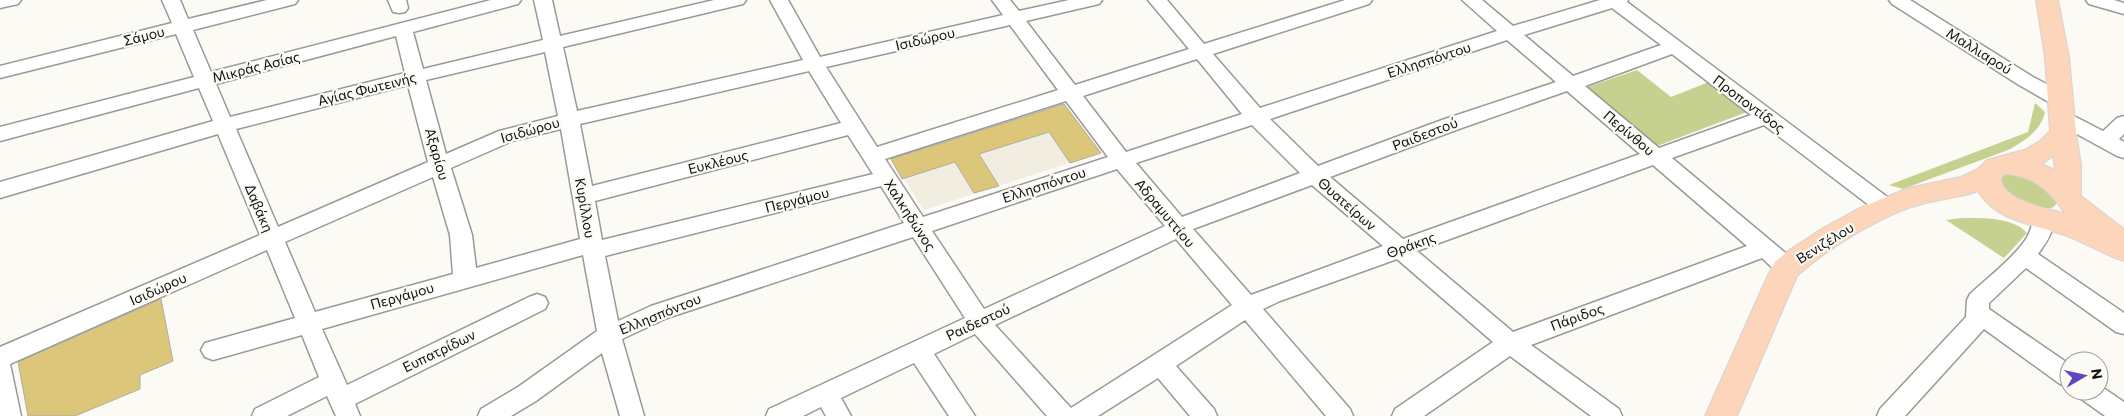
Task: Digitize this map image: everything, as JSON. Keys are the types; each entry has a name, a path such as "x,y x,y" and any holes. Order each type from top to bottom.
{"main road":[{"path":"2042,218 2064,216 2070,211 2068,165 2056,50 2047,0"},
{"name":"Βενιζέλου","path":"1721,416 1780,280 1788,267 1821,242 1886,207 1908,198 1959,189 2033,157 2049,147 2062,117"},
{"path":"2014,209 1993,192 1988,184 1998,171 2029,169 2049,178 2070,199 2124,244"},
{"name":"Βενιζέλου","path":"1930,193 1995,203 2066,225 2124,250"}],"street":[{"path":"0,3 12,0"},
{"name":"Δαβάκη","path":"171,0 340,399"},
{"name":"Σάμου","path":"0,72 289,0"},
{"name":"Μικράς Ασίας","path":"0,134 404,30 512,0"},
{"name":"Κυρίλλου","path":"543,0 569,120 609,335 632,416"},
{"name":"Αγίας Φωτεινής","path":"0,190 224,126 414,77 737,0"},
{"name":"Χαλκηδώνος","path":"779,0 814,64 852,127 979,321 989,335 1062,416"},
{"name":"Αδραμυττίου","path":"1000,0 1121,160 1341,416"},
{"name":"Ισιδώρου","path":"0,358 506,136 1093,0"},
{"name":"Θυατείρων","path":"1158,0 1256,117 1315,176 1510,343 1610,416"},
{"path":"872,156 1363,0"},
{"name":"Περίνθου","path":"1471,0 1788,267"},
{"name":"Ελλησπόντου","path":"490,416 527,394 609,335 658,312 1615,0"},
{"name":"Προποντίδος","path":"1615,0 1765,117 1886,207"},
{"name":"Μαλλιαρού","path":"1898,0 2026,81 2062,117 2124,151"},
{"path":"2094,0 2124,9"},
{"name":"Αξαρίου","path":"404,30 414,77 466,262 464,279"},
{"name":"Ραιδεστού","path":"778,416 1178,228 1450,125 1674,47"},
{"name":"Θράκης","path":"1079,416 1246,306 1398,249 1765,117"},
{"path":"2105,140 2124,123"},
{"name":"Ευκλέους","path":"583,196 852,127"},
{"name":"Περγάμου","path":"213,350 464,279 886,178"},
{"path":"1889,416 1978,320 1978,300 2025,256 2041,233 2042,218"},
{"name":"Πάριδος","path":"1404,416 1510,343 1764,248"},
{"path":"2025,256 2124,325"},
{"name":"Ευπατρίδων","path":"264,416 340,399 536,303"},
{"path":"1978,313 2059,370"},
{"path":"918,350 964,416"},
{"path":"1160,364 1205,416"},
{"path":"0,368 10,416"},
{"path":"825,393 838,416"},
{"path":"2103,401 2124,416"}],"shaded area":[{"path":"1062,101 1101,153 924,210 889,157"}],"green space":[{"path":"1637,70 1671,97 1709,82 1747,112 1657,146 1587,87"},
{"path":"2035,103 2045,112 2040,125 2026,139 2008,150 1903,189 1889,185 2028,132"},
{"path":"2008,173 2025,174 2058,199 2055,205 2044,209 2008,197 1999,179"},
{"path":"1962,218 2006,221 2027,233 2004,258 1946,220"}],"building":[{"path":"1064,104 1101,153 1070,163 1049,132 979,154 999,186 974,193 955,162 902,179 891,159"},
{"path":"161,299 173,361 140,375 140,389 75,416 28,416 18,362"}]}
